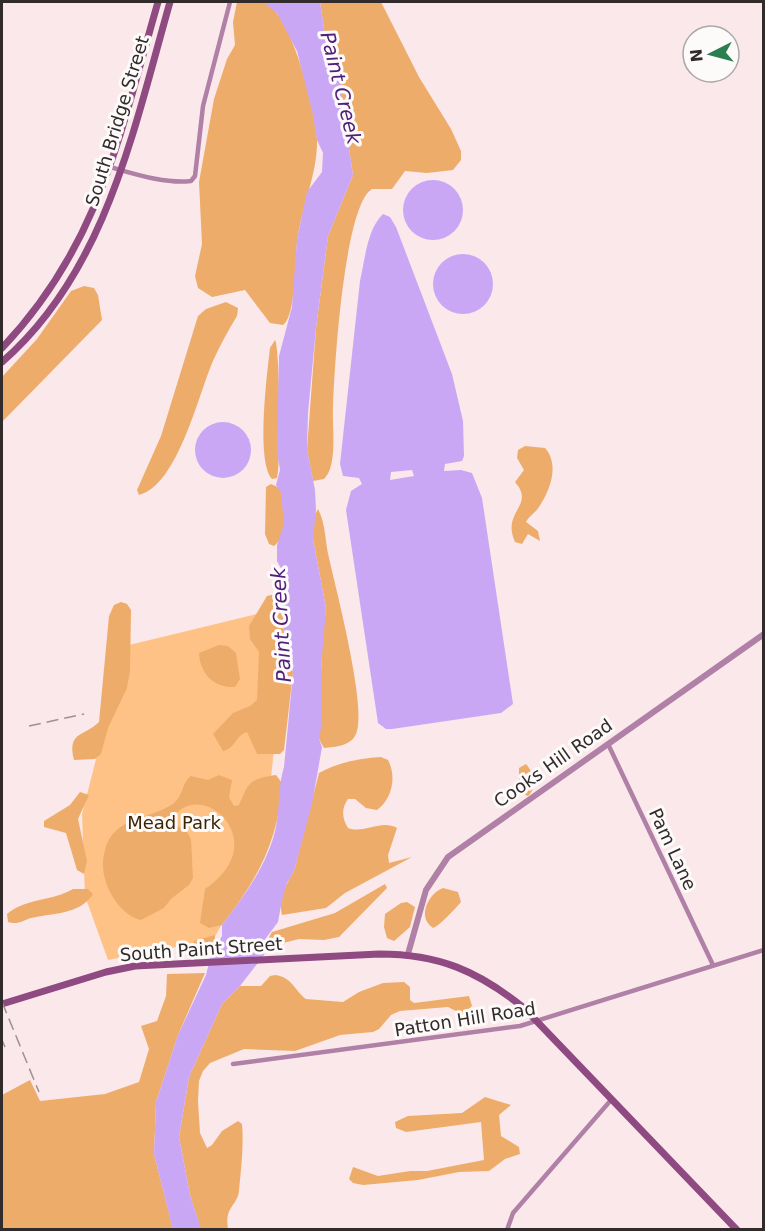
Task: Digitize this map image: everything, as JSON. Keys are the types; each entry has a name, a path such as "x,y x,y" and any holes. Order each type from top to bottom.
{"main road":[{"name":"South Bridge Street","path":"2,348 33,312 65,268 94,211 110,167 158,2"},
{"name":"South Bridge Street","path":"2,362 37,325 67,285 99,228 121,170 170,2"},
{"name":"South Paint Street","path":"2,1004 106,972 152,964 408,954 448,963 488,980 524,1008 737,1230"}],"street":[{"path":"110,167 183,182 191,181 195,176 203,106 230,2"},
{"name":"Cooks Hill Road","path":"408,954 426,890 448,857 521,803 764,634"},
{"name":"Pam Lane","path":"608,744 713,965"},
{"name":"Patton Hill Road","path":"233,1064 480,1033 554,1018 764,950"},
{"path":"507,1230 513,1213 611,1100"}],"green space":[{"name":"Mead Park","path":"273,610 280,694 263,851 213,940 108,960 85,896 82,814 125,646"}],"shaded area":[{"path":"237,2 264,2 274,10 284,24 293,43 307,86 317,139 315,165 297,242 293,300 287,320 283,325 270,323 245,290 212,297 198,288 195,276 202,244 199,182 214,99 227,59 235,45 233,22"},
{"path":"320,2 381,2 419,77 451,129 461,151 461,160 453,170 427,173 405,171 392,189 372,189 362,201 354,225 342,291 333,408 333,456 324,479 313,481 307,450 316,328 328,236 353,175 343,109 340,64 325,35"},
{"path":"84,286 94,288 98,295 102,320 2,422 2,377 37,339 71,291"},
{"path":"226,302 238,308 237,316 213,361 176,457 165,475 153,488 139,495 137,490 161,436 198,316 206,309"},
{"path":"275,340 279,384 279,453 277,478 272,479 267,469 265,455 264,416 270,348"},
{"path":"525,446 545,448 550,455 553,470 550,485 543,500 526,522 538,531 540,541 528,534 522,544 515,542 512,523 522,497 515,482 524,470 517,458 518,450"},
{"path":"271,484 280,488 284,518 282,534 274,546 269,544 265,534 266,487"},
{"path":"318,509 324,527 350,649 359,721 354,738 342,745 324,748 319,739 322,640 326,608 313,539 313,518"},
{"path":"275,594 282,602 284,634 293,673 284,750 280,754 257,754 247,732 240,736 230,748 223,751 213,734 233,713 250,706 257,700 259,652 250,639 249,626 267,596"},
{"path":"121,602 127,604 131,610 130,671 127,688 108,728 101,754 95,759 74,760 72,751 75,739 99,722 109,616 114,605"},
{"path":"219,645 228,646 236,653 240,679 235,687 227,687 214,682 202,667 199,653"},
{"path":"381,757 388,760 392,773 392,787 386,800 377,810 366,808 355,799 348,799 343,810 344,821 348,828 354,829 385,825 397,828 388,855 389,863 412,857 345,893 326,908 282,915 282,898 294,871 319,773 348,762"},
{"path":"526,764 533,780 533,789 528,796 523,794 519,786 519,768"},
{"path":"219,775 232,780 229,797 234,806 239,805 248,786 256,780 276,775 282,783 280,804 271,842 256,876 222,925 209,928 200,923 205,889 225,870 234,851 233,834 225,819 212,809 198,804 184,808 172,820 173,824 186,830 191,839 193,878 189,885 171,899 164,908 141,920 131,916 115,900 105,880 103,860 109,839 124,825 165,809 174,803 191,776 208,780"},
{"path":"80,792 89,795 78,819 87,861 84,874 77,870 66,833 44,827 44,821 70,805"},
{"path":"385,884 387,888 339,937 324,940 299,939 271,946 265,944 272,932 335,913"},
{"path":"443,888 458,892 461,902 433,928 425,918 426,906 433,895"},
{"path":"73,889 88,889 93,894 81,906 73,910 17,923 8,922 7,914 14,909"},
{"path":"407,902 415,907 410,927 394,941 387,938 384,927 385,914 401,903"},
{"path":"215,935 215,944 204,950 192,947 194,941"},
{"path":"205,973 178,1035 156,1102 154,1154 173,1229 2,1230 2,1095 30,1080 40,1101 105,1094 139,1082 149,1049 141,1026 157,1021 166,996 167,974"},
{"path":"275,975 289,981 306,999 343,1002 359,992 383,983 404,982 410,987 410,1000 414,1003 469,996 472,1006 464,1015 448,1007 400,1011 391,1015 379,1029 373,1032 340,1035 295,1051 244,1049 210,1063 203,1071 199,1081 200,1133 207,1148 222,1131 238,1121 242,1124 241,1174 238,1195 228,1215 228,1229 201,1230 190,1195 179,1137 189,1077 222,1004 240,986 261,986 270,976"},
{"path":"485,1097 511,1105 499,1115 501,1136 519,1147 520,1154 505,1159 489,1171 459,1172 418,1180 363,1185 353,1183 349,1179 353,1167 378,1176 427,1171 484,1160 481,1122 406,1132 396,1128 395,1122 408,1116 462,1113"}],"water":[{"name":"Paint Creek","path":"263,2 320,2 325,35 340,64 343,109 353,175 328,236 308,413 307,450 315,490 316,510 313,539 326,608 321,668 322,723 319,739 322,747 312,804 294,871 287,883 282,900 278,922 266,938 264,955 240,986 222,1004 189,1077 179,1137 190,1195 201,1229 173,1230 154,1154 156,1102 178,1035 206,975 211,955 222,936 222,925 255,879 272,841 284,767 293,673 284,634 282,602 284,574 277,561 277,545 284,524 281,493 276,485 280,470 277,452 279,356 292,307 297,239 307,192 322,172 323,153 317,140 297,51 277,13"},
{"path":"433,180 454,189 463,210 454,231 433,240 412,231 403,210 412,189"},
{"path":"383,214 390,217 396,227 452,374 463,421 464,456 462,461 445,464 444,471 461,470 472,473 482,498 513,704 501,713 392,729 386,729 378,723 346,510 351,491 362,484 359,478 343,476 340,464 360,281 367,245","holes":["412,470 414,476 390,480 391,472"]},
{"path":"463,254 484,263 493,284 484,305 463,314 442,305 433,284 442,263"},
{"path":"223,422 234,424 243,430 249,439 251,450 249,461 243,470 234,476 223,478 212,476 203,470 197,461 195,450 197,439 203,430 212,424"}],"railway":[{"path":"29,726 84,714"},
{"path":"2,1002 39,1092"},
{"path":"2,1040 5,1047"}]}
